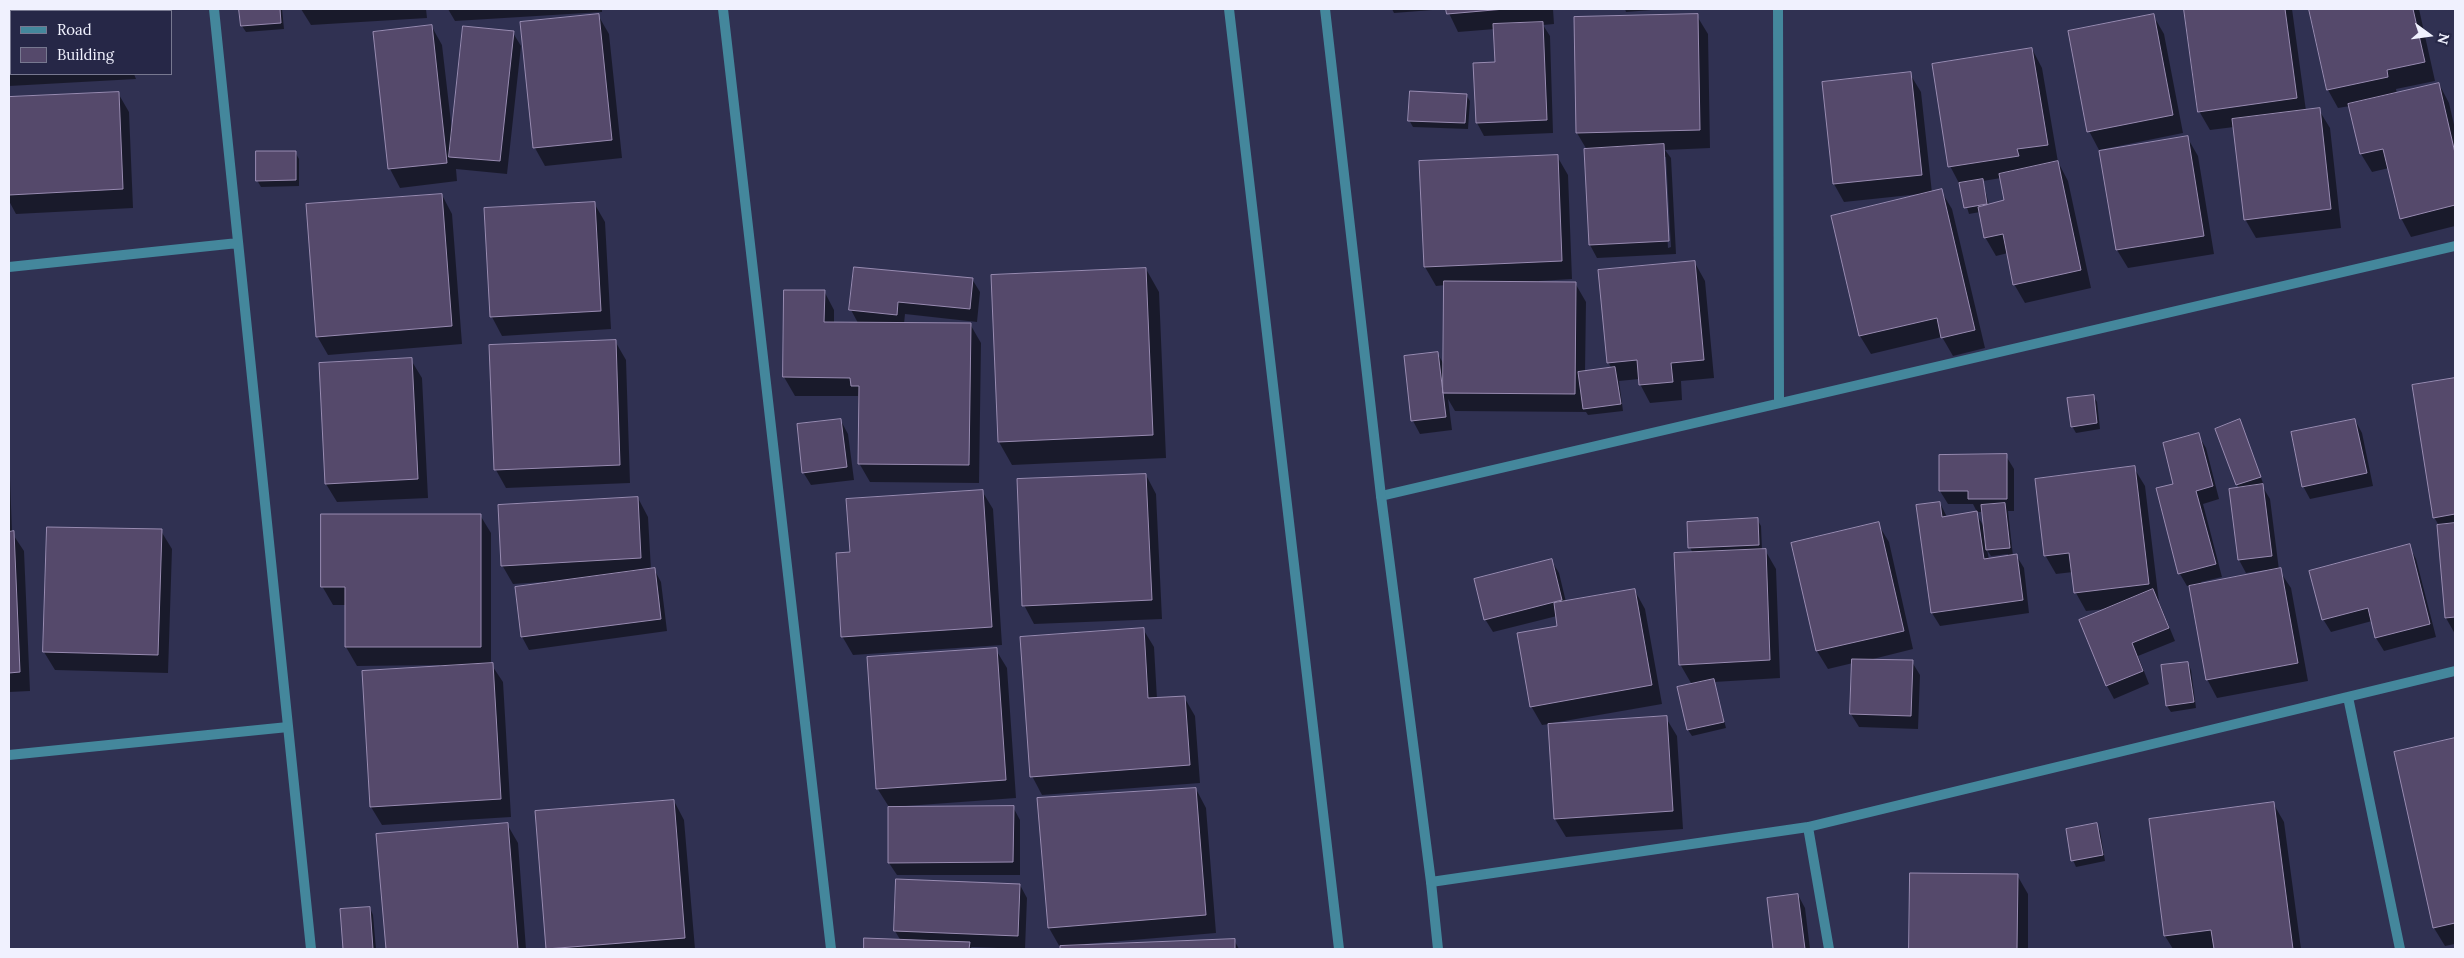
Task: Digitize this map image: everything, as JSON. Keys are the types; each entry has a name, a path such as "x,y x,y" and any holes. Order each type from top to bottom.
{"street":[{"path":"214,9 311,949"},
{"path":"723,9 831,949"},
{"path":"1229,9 1339,949"},
{"path":"1325,9 1381,496 1438,949"},
{"path":"1778,9 1779,403"},
{"path":"9,267 238,243"},
{"path":"1381,496 2455,246"},
{"path":"1431,882 1808,827 2455,671"},
{"path":"2348,697 2400,949"},
{"path":"9,755 288,727"},
{"path":"1808,827 1829,949"}],"building":[{"path":"9,9 104,9 10,10 9,67"},
{"path":"239,9 280,9 281,23 241,26"},
{"path":"1446,9 1505,9 1447,14"},
{"path":"2184,9 2285,9 2297,98 2198,112"},
{"path":"2309,9 2413,9 2425,62 2387,70 2388,77 2327,90"},
{"path":"599,14 612,140 533,148 520,22"},
{"path":"1698,14 1700,130 1576,133 1574,17"},
{"path":"2154,14 2173,115 2087,132 2068,31"},
{"path":"1543,22 1547,120 1476,123 1473,63 1495,62 1493,24"},
{"path":"432,25 447,163 388,169 373,32"},
{"path":"463,26 514,31 500,161 449,157"},
{"path":"2032,48 2048,145 2017,149 2019,156 1948,167 1932,64"},
{"path":"1911,72 1922,175 1833,184 1822,82"},
{"path":"2439,83 2455,153 2455,205 2400,219 2383,149 2360,154 2348,104"},
{"path":"1410,91 1467,94 1465,123 1408,121"},
{"path":"119,92 123,189 9,195 9,97"},
{"path":"2320,108 2331,209 2244,220 2232,119"},
{"path":"2188,136 2204,236 2116,250 2099,151"},
{"path":"1664,144 1669,241 1589,245 1584,149"},
{"path":"256,151 296,151 296,180 256,181"},
{"path":"1558,155 1562,261 1424,267 1419,161"},
{"path":"2058,161 2081,270 2013,285 2003,234 1984,238 1978,207 2004,200 1999,174"},
{"path":"1983,179 1987,204 1964,208 1959,183"},
{"path":"1942,189 1975,330 1941,338 1937,318 1859,336 1831,216"},
{"path":"442,194 452,326 316,337 306,204"},
{"path":"595,202 601,311 490,317 484,208"},
{"path":"1695,261 1704,360 1671,363 1673,382 1639,385 1637,360 1607,363 1598,270"},
{"path":"854,267 973,278 970,309 898,302 897,315 849,310"},
{"path":"1146,268 1153,435 998,442 991,275"},
{"path":"1444,281 1576,282 1575,394 1443,393"},
{"path":"784,290 825,290 824,322 971,323 969,465 858,464 859,386 851,386 850,378 783,377"},
{"path":"616,340 620,465 494,470 489,345"},
{"path":"1438,352 1446,417 1411,421 1404,356"},
{"path":"412,358 418,479 325,484 319,363"},
{"path":"1615,367 1621,404 1583,409 1578,372"},
{"path":"2455,378 2455,514 2433,518 2412,385"},
{"path":"2094,395 2097,423 2071,427 2067,398"},
{"path":"841,419 847,467 802,473 797,424"},
{"path":"2240,419 2261,477 2236,485 2215,429"},
{"path":"2355,419 2367,473 2302,487 2291,432"},
{"path":"2199,433 2213,486 2196,491 2216,564 2178,574 2156,488 2173,484 2163,443"},
{"path":"2007,454 2007,499 1968,499 1968,491 1939,491 1939,455"},
{"path":"2135,466 2149,584 2074,593 2069,553 2044,556 2035,479"},
{"path":"1146,474 1152,600 1022,606 1017,479"},
{"path":"2263,484 2272,556 2238,560 2229,489"},
{"path":"983,490 992,627 841,637 836,553 850,552 846,499"},
{"path":"638,497 641,558 501,566 498,505"},
{"path":"1940,502 1942,517 1977,511 1984,559 2017,554 2023,600 1931,613 1916,505"},
{"path":"2005,503 2010,548 1986,550 1981,505"},
{"path":"321,514 481,514 481,647 345,647 345,587 321,587"},
{"path":"1758,518 1759,545 1688,548 1687,522"},
{"path":"1879,522 1904,631 1816,651 1791,543"},
{"path":"2455,523 2455,617 2445,618 2437,525"},
{"path":"47,527 162,529 158,655 43,652"},
{"path":"14,531 20,672 9,673 9,532"},
{"path":"2410,544 2430,624 2375,638 2368,608 2322,620 2309,571"},
{"path":"1766,549 1770,660 1679,665 1674,553"},
{"path":"1552,559 1562,600 1484,620 1474,579"},
{"path":"655,568 661,619 521,637 515,587"},
{"path":"2281,568 2298,663 2206,680 2189,586"},
{"path":"1635,589 1652,685 1530,707 1517,633 1557,626 1554,603"},
{"path":"2153,589 2169,628 2132,643 2143,671 2106,686 2079,620"},
{"path":"1144,628 1148,698 1185,696 1190,765 1030,777 1020,637"},
{"path":"997,648 1006,780 876,789 867,657"},
{"path":"1852,659 1913,660 1911,716 1850,714"},
{"path":"2188,662 2194,702 2166,706 2161,665"},
{"path":"493,663 501,799 370,807 362,671"},
{"path":"1714,679 1724,722 1687,730 1677,687"},
{"path":"1667,716 1673,811 1554,819 1548,724"},
{"path":"2455,738 2455,923 2433,928 2394,752"},
{"path":"1196,788 1206,915 1048,928 1037,798"},
{"path":"674,800 685,938 546,949 535,811"},
{"path":"2274,802 2293,949 2214,949 2211,930 2164,936 2149,819"},
{"path":"1014,806 1013,862 888,863 888,807"},
{"path":"508,823 518,949 386,949 376,834"},
{"path":"2097,823 2103,855 2071,861 2066,829"},
{"path":"1910,873 2018,874 2017,949 1909,949"},
{"path":"896,879 1020,884 1018,936 894,931"},
{"path":"1798,894 1805,949 1773,949 1767,898"},
{"path":"370,907 373,949 343,949 340,909"},
{"path":"864,938 970,942 969,949 864,949"},
{"path":"1235,939 1235,949 1060,949 1060,946"}]}
